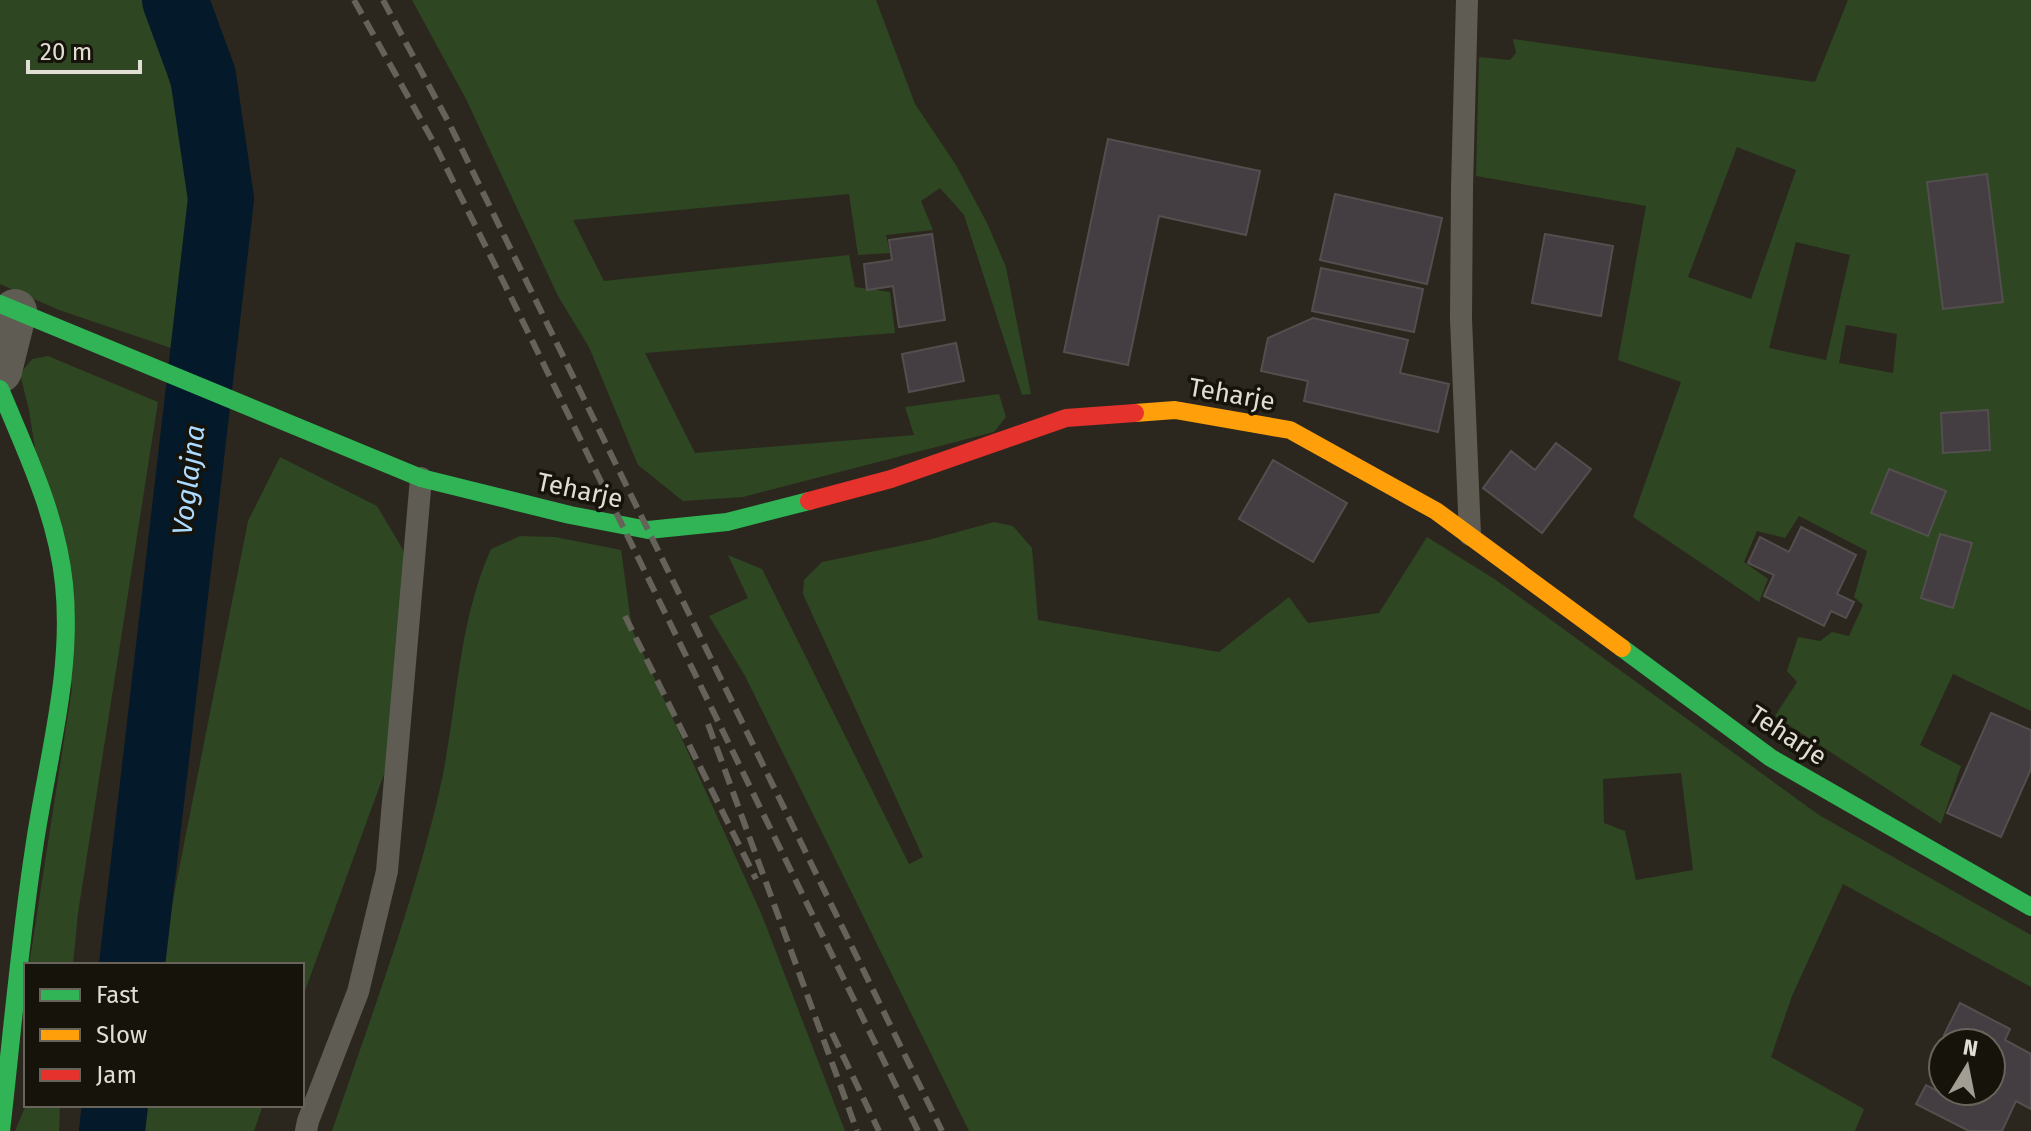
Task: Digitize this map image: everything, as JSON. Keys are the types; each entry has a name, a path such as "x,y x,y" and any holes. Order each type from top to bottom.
{"street":[{"name":"Teharje","path":"8,308 421,478 523,505 648,530 727,522 891,479 1066,418 1175,410 1290,430 1436,511 1771,758 2031,907"},
{"path":"0,371 8,308"},
{"path":"0,389 49,511 64,582 66,639 62,688 10,958 1,1131"}],"lane":[{"path":"1467,0 1461,319 1470,536"},
{"path":"306,1131 358,992 387,871 421,478"}],"green space":[{"path":"0,0 145,0 182,133 191,202 190,271 174,349 59,310 0,284"},
{"path":"412,0 876,0 915,104 956,165 1006,267 1031,394 1022,395 964,215 940,188 921,201 933,230 886,235 890,253 858,255 849,194 573,220 604,281 849,255 855,287 890,292 895,333 645,353 695,453 914,435 905,407 999,394 1006,417 994,432 743,497 683,501 638,465 589,347 558,296 466,99"},
{"path":"1848,0 2031,0 2031,711 1953,674 1920,745 1961,766 1941,824 1775,716 1797,682 1787,671 1798,637 1820,641 1832,632 1849,636 1863,605 1854,597 1867,551 1799,516 1785,538 1757,531 1744,562 1768,579 1759,602 1633,517 1681,382 1618,360 1646,206 1476,176 1479,57 1510,60 1516,53 1513,39 1815,82","holes":["1737,147 1796,170 1751,299 1688,277","1796,242 1850,255 1826,360 1769,348","1846,325 1897,334 1893,373 1839,363"]},
{"path":"48,356 158,402 78,913 73,963 29,963 72,688 29,410 20,374 32,359"},
{"path":"280,457 377,506 402,548 417,588 387,766 304,994 304,963 162,963 248,521"},
{"path":"994,522 1013,526 1032,548 1038,620 1219,652 1289,597 1308,623 1379,613 1427,537 1496,580 1819,815 2031,935 2031,987 1843,884 1792,996 1771,1057 1864,1109 1855,1131 969,1131 745,676 709,616 748,598 728,555 762,569 909,864 923,857 803,594 804,580 822,562 928,540","holes":["1681,773 1693,870 1636,880 1625,831 1604,823 1603,779"]},
{"path":"520,536 555,537 621,550 632,629 761,913 845,1131 332,1131 390,963 428,836 445,762 464,639 479,579 491,549"},
{"path":"25,1107 60,1107 59,1131 15,1131"},
{"path":"147,1107 262,1107 254,1131 145,1131"}],"building":[{"path":"1108,139 1260,171 1246,235 1159,216 1128,365 1064,352"},
{"path":"1987,174 2003,302 1943,309 1927,182"},
{"path":"1335,194 1442,218 1427,284 1320,260"},
{"path":"932,234 945,320 899,327 893,286 867,290 864,264 892,260 889,240"},
{"path":"1545,234 1613,246 1601,316 1532,303"},
{"path":"1321,268 1423,289 1414,332 1312,311"},
{"path":"1313,318 1408,340 1400,373 1449,384 1438,432 1304,401 1308,381 1261,371 1268,338"},
{"path":"956,343 964,381 909,392 902,354"},
{"path":"1988,410 1990,450 1943,453 1941,413"},
{"path":"1556,443 1591,469 1542,533 1483,488 1511,451 1535,470"},
{"path":"1273,460 1347,503 1313,562 1239,519"},
{"path":"1889,469 1946,491 1928,536 1871,513"},
{"path":"1801,527 1856,555 1837,594 1854,602 1846,618 1831,611 1824,626 1764,596 1774,575 1748,563 1760,537 1789,552"},
{"path":"1940,534 1972,543 1953,608 1921,598"},
{"path":"1991,713 2031,730 2031,769 2001,837 1947,813"},
{"path":"1960,1003 2006,1027 1948,1027"},
{"path":"2007,1041 2031,1054 2031,1109 2016,1101 2002,1131 1969,1131 1916,1104 1926,1085 1927,1107 2007,1107"}],"waterway":[{"name":"Voglajna","path":"132,963 221,199 203,76 175,0"},
{"name":"Voglajna","path":"112,1131 115,1107"}],"railway":[{"path":"354,0 434,143 505,285 918,1131"},
{"path":"383,0 450,125 942,1131"},
{"path":"625,616 756,879"},
{"path":"708,724 857,1131"},
{"path":"832,1033 879,1131"}],"traffic: fast":[{"path":"0,304 421,478 570,515 648,530 727,522 809,501"},
{"path":"0,389 39,484 55,533 66,617 58,713 30,878 1,1131"},
{"path":"1622,648 1771,758 2031,907"}],"traffic: slow":[{"path":"1135,413 1175,410 1290,430 1436,511 1622,648"}],"traffic: jam":[{"path":"809,501 891,479 1066,418 1135,413"}]}
